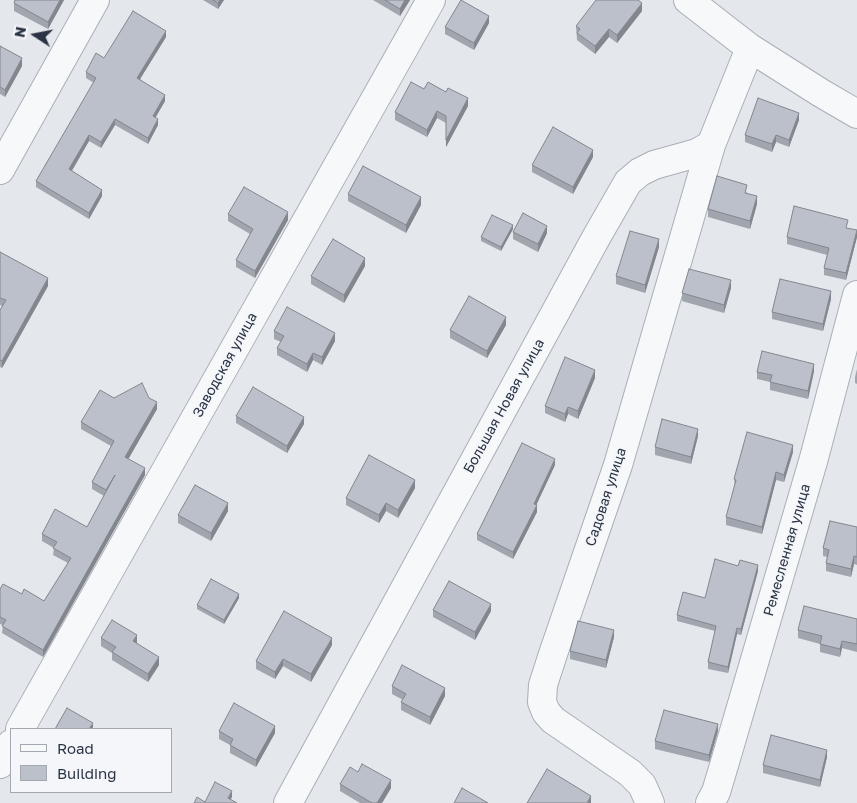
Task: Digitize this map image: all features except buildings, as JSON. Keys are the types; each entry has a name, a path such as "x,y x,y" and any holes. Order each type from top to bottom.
{"street":[{"path":"0,170 96,0"},
{"name":"Заводская улица","path":"21,728 431,0"},
{"path":"688,0 713,8 750,48 857,114"},
{"path":"711,144 750,48"},
{"name":"Большая Новая улица","path":"288,803 587,253 628,182 640,172 654,165 696,153 711,144"},
{"name":"Садовая улица","path":"650,803 642,785 630,773 553,720 546,712 542,702 544,685 553,654 618,465 711,144"},
{"name":"Ремесленная улица","path":"710,803 716,792 723,770 814,458 857,295"},
{"path":"0,764 10,746"}]}
